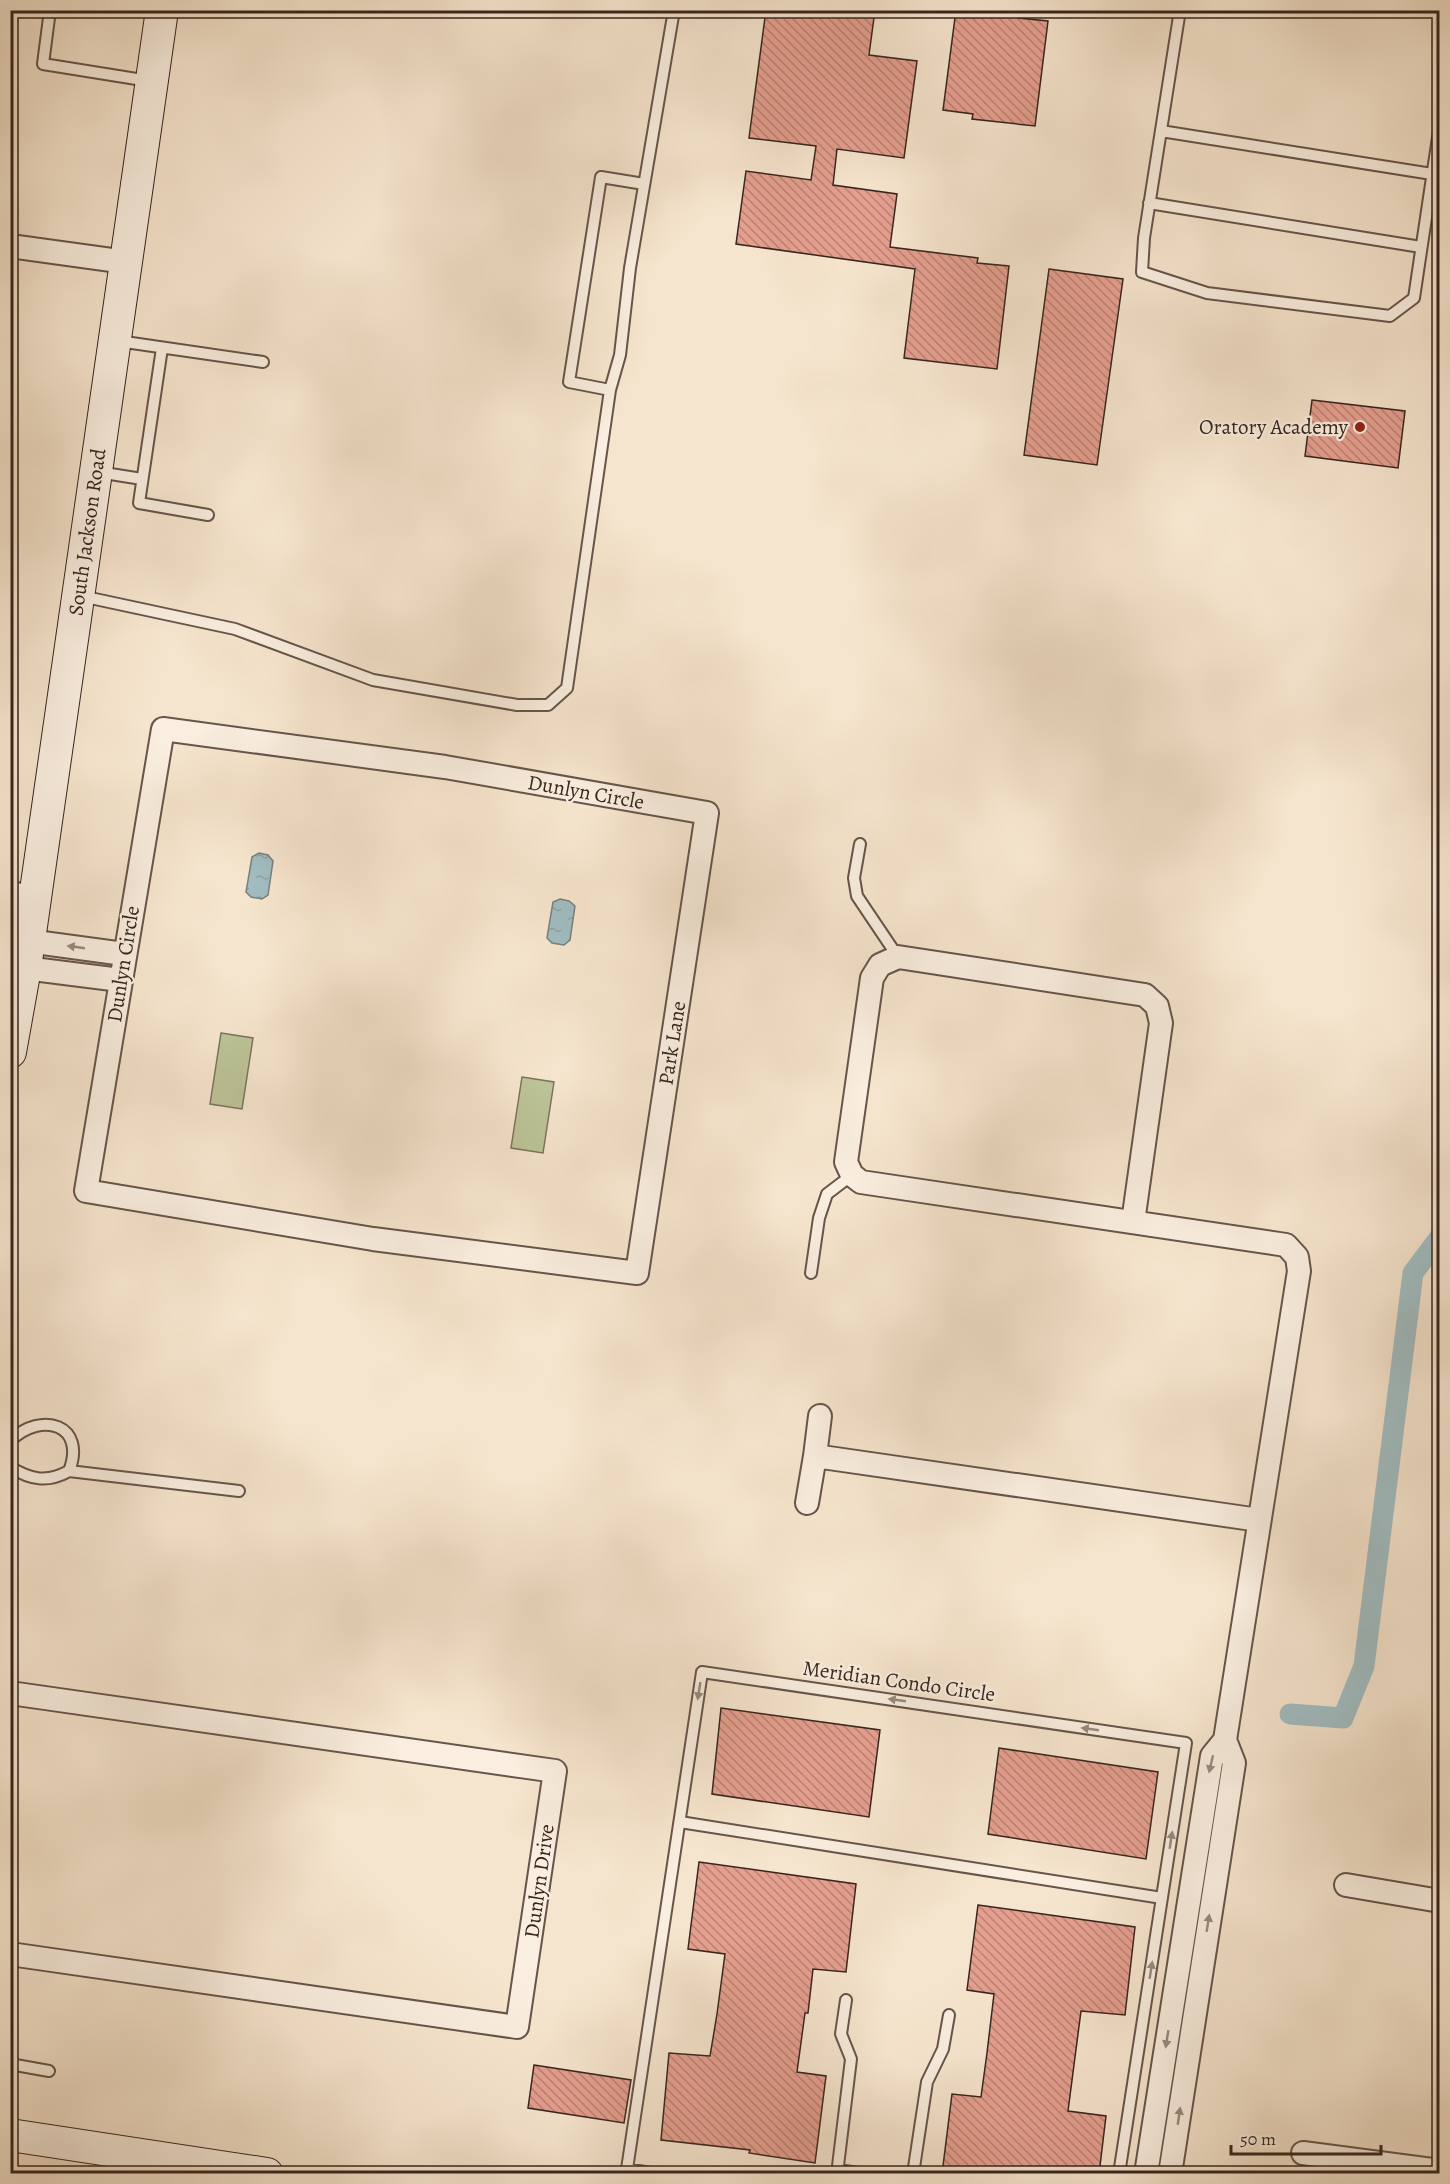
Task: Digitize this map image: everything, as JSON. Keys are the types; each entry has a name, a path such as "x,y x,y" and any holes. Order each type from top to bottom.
{"main road":[{"name":"South Jackson Road","path":"10,1052 27,954 23,895 78,596 162,10"},
{"path":"10,2135 267,2174"}],"street":[{"path":"10,246 126,262"},
{"name":"Dunlyn Circle","path":"637,1273 373,1239 86,1191 163,729 445,767 707,813"},
{"name":"Park Lane","path":"637,1273 707,813"},
{"path":"27,954 124,954"},
{"path":"27,954 120,980"},
{"path":"1133,1222 1161,1023 1157,1006 1145,995 898,957 880,965 872,978 846,1162 852,1175 861,1182 1286,1245 1297,1257 1299,1271 1225,1740 1234,1763 1182,2015 1146,2174"},
{"path":"807,1503 820,1416"},
{"path":"815,1456 1259,1520"},
{"name":"Dunlyn Drive","path":"10,1694 555,1771 518,2027 10,1954"},
{"path":"1346,1885 1440,1900"},
{"path":"1170,2174 1182,2015"},
{"path":"1303,2153 1440,2171"}],"lane":[{"path":"50,10 42,64 151,82"},
{"path":"78,596 235,629 373,680 518,705 548,705 567,688 610,390 620,354 630,268 674,10"},
{"path":"1180,10 1149,203 1142,272 1207,292 1390,316 1414,298 1440,124"},
{"path":"1161,131 1432,174"},
{"path":"610,390 569,382 602,177 644,184"},
{"path":"1149,203 1422,247"},
{"path":"114,341 263,362"},
{"path":"162,348 139,503 208,515"},
{"path":"96,472 142,479"},
{"path":"860,844 854,879 857,896 898,957"},
{"path":"811,1273 819,1218 827,1194 852,1175"},
{"path":"10,1441 26,1428 44,1423 58,1425 68,1435 72,1447 73,1461 69,1471"},
{"path":"10,1467 29,1478 42,1480 57,1477 69,1471 239,1491"},
{"name":"Meridian Condo Circle","path":"656,2174 627,2169 702,1672 1185,1743 1119,2174"},
{"path":"680,1822 1162,1898"},
{"path":"846,2000 841,2034 851,2059 837,2172 859,2173"},
{"path":"913,2174 927,2082 943,2049 949,2015"},
{"path":"10,2064 49,2071"}],"green space":[{"path":"221,1033 253,1038 242,1109 210,1104"},
{"path":"522,1077 554,1082 543,1153 511,1148"}],"water":[{"path":"259,853 268,855 273,861 268,895 262,899 251,897 246,892 252,857"},
{"path":"560,899 569,901 575,906 570,940 564,945 552,943 547,938 553,902"}],"building":[{"path":"766,10 875,10 869,55 917,61 904,158 837,149 833,185 897,194 890,247 978,258 977,263 1009,266 997,369 904,358 915,269 736,244 746,171 811,180 816,146 749,138"},
{"path":"956,10 996,10 1020,13 1019,18 1048,21 1035,126 972,119 973,114 943,110"},
{"path":"1049,269 1123,279 1097,465 1024,455"},
{"path":"1312,400 1405,411 1398,468 1305,456"},
{"path":"721,1708 880,1730 869,1817 712,1794"},
{"path":"999,1748 1158,1772 1146,1859 988,1834"},
{"path":"699,1862 856,1884 846,1972 813,1969 808,2013 805,2013 797,2072 826,2076 815,2163 749,2153 750,2150 661,2140 669,2053 710,2056 717,2014 725,1954 688,1949"},
{"path":"978,1905 1135,1927 1125,2015 1081,2011 1068,2111 1106,2116 1099,2174 942,2174 952,2094 981,2097 987,2053 994,1994 967,1990"},
{"path":"534,2065 631,2080 624,2123 528,2108"}],"waterway":[{"path":"1290,1714 1343,1718 1364,1666 1413,1273 1440,1237"}],"place":[{"name":"Oratory Academy","path":"1360,427"}]}
